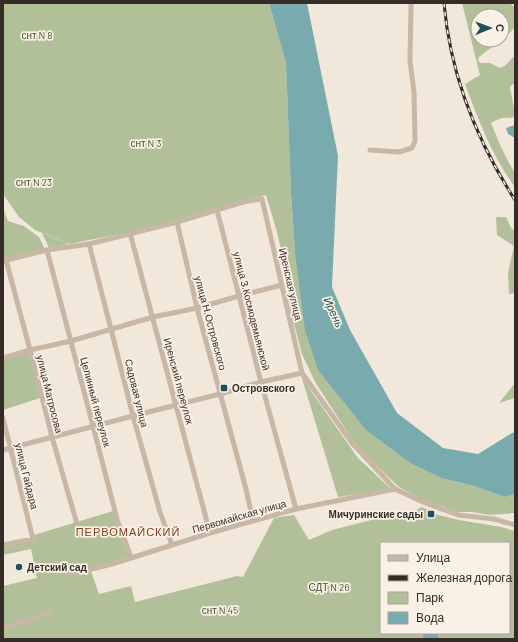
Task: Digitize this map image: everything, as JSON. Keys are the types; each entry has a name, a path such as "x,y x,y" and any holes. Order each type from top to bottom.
{"street":[{"path":"370,150 399,152 412,148 415,141 414,92 410,61 411,3"},
{"name":"Иренская улица","path":"217,210 243,202 262,199 302,373"},
{"path":"4,261 47,250 89,244 177,222 217,210"},
{"name":"улица З.Космодемьянской","path":"217,210 261,382 296,509"},
{"name":"улица Н.Островского","path":"177,222 197,308 246,489 253,522"},
{"name":"Иренский переулок","path":"130,233 210,533"},
{"name":"Садовая улица","path":"89,244 112,329 133,416 160,512 172,545"},
{"name":"Целинный переулок","path":"47,250 117,519 131,557"},
{"name":"улица Матросова","path":"4,261 30,350 52,437 79,531"},
{"path":"3,358 70,341 153,317 197,308 282,285"},
{"path":"3,450 261,382 302,373 352,444 394,489 458,515 515,524"},
{"name":"улица Гайдара","path":"3,418 33,539 3,545"},
{"name":"Первомайская улица","path":"68,575 112,564 210,533 296,509 394,489"},
{"path":"3,628 50,613"}],"green space":[{"path":"3,3 269,3 286,63 295,253 367,431 410,463 441,478 474,486 505,497 515,494 515,513 490,515 472,512 454,512 442,506 428,503 399,487 351,439 315,382 302,354 290,309 285,267 266,195 176,221 70,244 35,230 19,217 3,194"},
{"path":"462,3 509,3 515,7 515,22 513,29 510,32 510,8 470,8 470,35"},
{"path":"473,48 491,48 479,57 478,60 480,63 490,63 500,68 515,56 515,86 513,84 510,87 515,114 512,118 501,118 491,123 500,145 515,173 515,187 492,150 480,124 465,84 480,75"},
{"path":"3,208 8,221 24,226 39,237 45,249 3,259"},
{"path":"496,217 506,217 511,228 515,231 515,293 509,294 508,273 514,246 497,235"},
{"path":"42,233 69,244 49,248"},
{"path":"29,352 40,398 3,410 3,360"},
{"path":"301,375 358,458 391,489 338,497"},
{"path":"515,383 515,398 499,403"},
{"path":"421,507 438,515 515,531 515,639 438,639 439,634 510,634 510,542 380,542 380,634 424,634 422,639 3,639 3,586 37,578 31,549 3,555 3,547 35,540 34,535 113,511 130,556 91,571 99,594 131,586 135,602 237,576 243,577 274,518 294,515 309,540 332,530 395,514 411,514"}],"water":[{"name":"Ирень","path":"269,3 307,3 338,156 332,287 350,330 397,413 443,448 478,454 515,432 515,494 505,497 474,486 441,478 410,463 367,431 318,370 305,330 295,253 286,63"},
{"path":"515,125 515,138 508,134 506,128"},
{"path":"424,634 439,634 438,639 422,639"}],"railway":[{"path":"444,3 452,55 468,106 477,130 501,177 515,200"}],"place":[{"name":"Островского","path":"224,388"},
{"name":"Мичуринские сады","path":"431,514"},
{"name":"Детский сад","path":"19,567"}],"district":[{"name":"ПЕРВОМАЙСКИЙ","path":"128,531"}],"park label":[{"name":"снт N 8","path":"37,35"},
{"name":"снт N 3","path":"146,143"},
{"name":"снт N 23","path":"34,182"},
{"name":"СДТ N 26","path":"329,587"},
{"name":"снт N 45","path":"220,610"}]}
